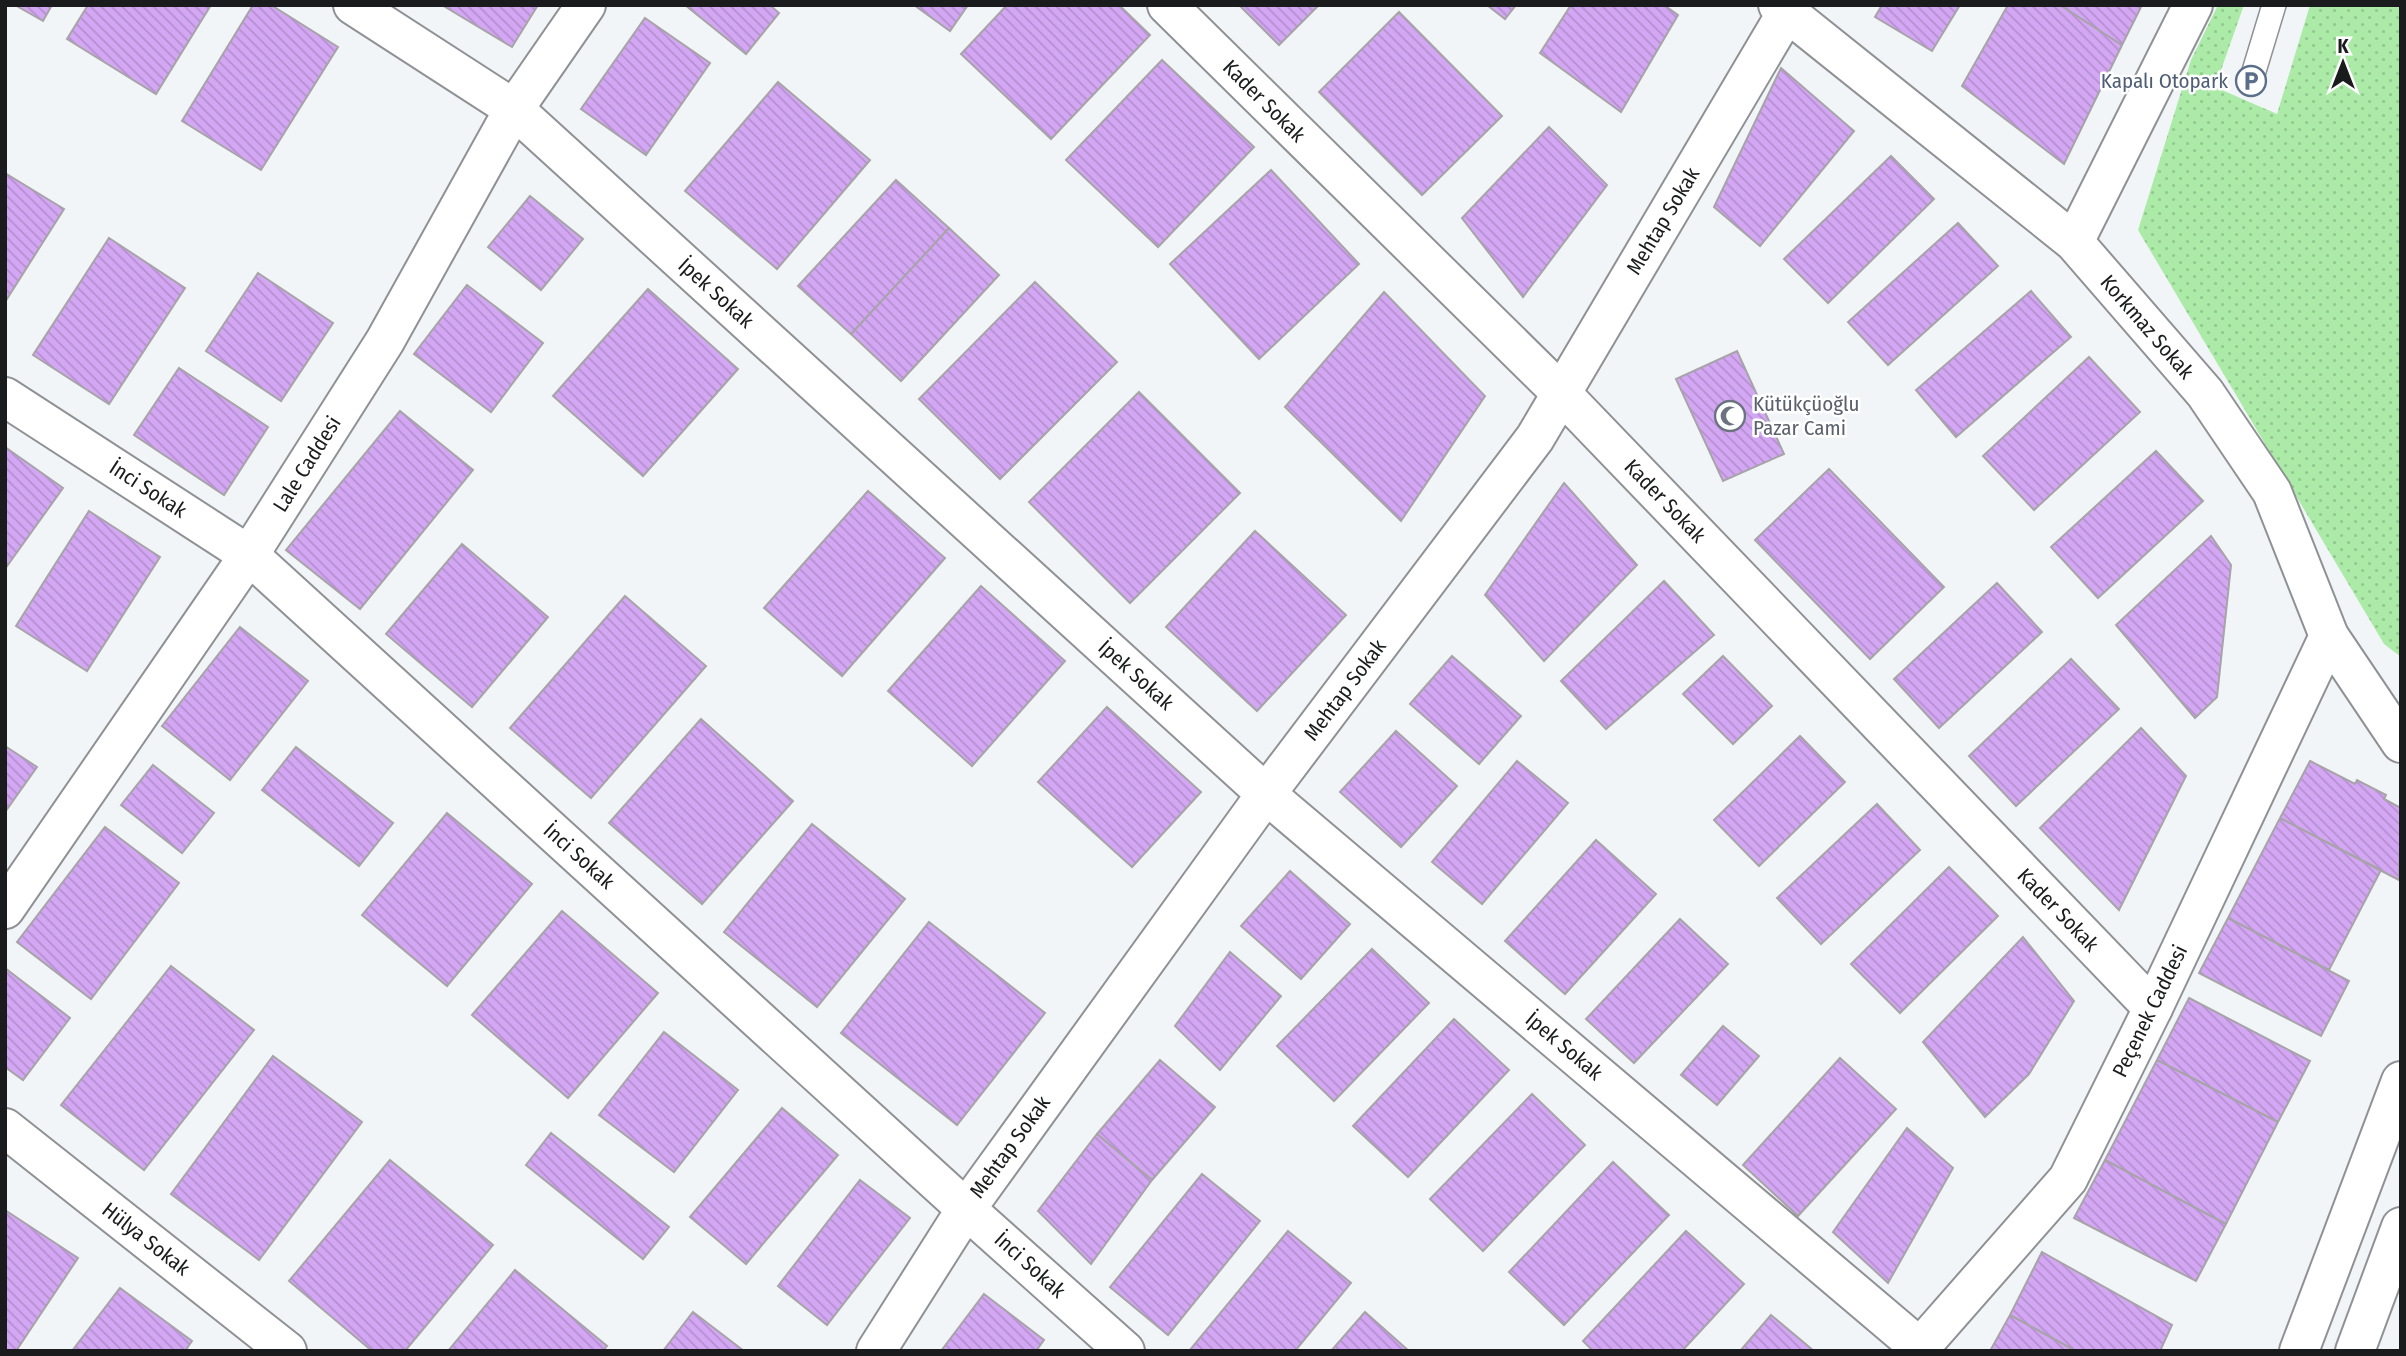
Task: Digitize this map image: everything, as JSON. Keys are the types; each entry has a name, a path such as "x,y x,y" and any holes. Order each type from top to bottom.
{"street":[{"name":"İpek Sokak","path":"353,5 514,109 1266,794 1918,1349"},
{"name":"Lale Caddesi","path":"5,909 249,555 385,341 514,109 586,5"},
{"name":"Kader Sokak","path":"1167,5 1561,393 2153,1008"},
{"path":"2074,242 2193,5"},
{"name":"Mehtap Sokak","path":"876,1351 966,1209 1266,794 1535,438 1782,8"},
{"name":"Korkmaz Sokak","path":"1782,8 2074,242 2205,393 2272,492 2329,636 2401,743"},
{"name":"İnci Sokak","path":"5,397 249,555 1125,1351"},
{"name":"Peçenek Caddesi","path":"1918,1349 2068,1179 2153,1008 2329,636"},
{"path":"2299,1351 2401,1081"},
{"name":"Hülya Sokak","path":"5,1128 287,1351"},
{"path":"2354,1351 2401,1227"}],"lane":[{"path":"2251,81 2274,5"}],"green space":[{"path":"2218,5 2244,5 2215,87 2277,114 2310,5 2401,5 2401,657 2384,644 2138,230 2191,60"}],"building":[{"path":"15,5 52,5 43,21"},
{"path":"88,5 211,5 156,94 67,39"},
{"path":"253,5 271,5 338,47 261,170 182,121"},
{"path":"442,5 538,5 512,47"},
{"path":"685,5 770,5 779,13 746,54"},
{"path":"914,5 968,5 950,31"},
{"path":"1007,5 1119,5 1150,35 1051,139 961,54"},
{"path":"1239,5 1319,5 1279,45"},
{"path":"1487,5 1516,5 1505,19"},
{"path":"1571,5 1664,5 1678,15 1621,112 1540,53"},
{"path":"1882,5 1960,5 1932,51 1875,17"},
{"path":"2008,5 2060,5 2122,45 2064,164 1962,86"},
{"path":"2060,5 2142,5 2122,45"},
{"path":"1399,12 1502,116 1422,195 1319,92"},
{"path":"645,18 710,63 646,155 581,109"},
{"path":"1162,60 1254,147 1158,247 1066,160"},
{"path":"1781,68 1854,131 1760,246 1714,207"},
{"path":"778,82 870,160 777,269 685,191"},
{"path":"1549,127 1607,185 1523,297 1462,218"},
{"path":"1891,156 1934,199 1828,303 1784,259"},
{"path":"1271,170 1359,264 1259,359 1170,264"},
{"path":"5,173 64,209 5,302"},
{"path":"896,180 949,228 851,334 798,286"},
{"path":"530,196 583,239 541,290 488,247"},
{"path":"1958,223 1998,266 1888,365 1848,322"},
{"path":"949,228 999,275 901,381 851,334"},
{"path":"109,238 185,288 109,404 33,355"},
{"path":"258,273 333,323 281,401 206,351"},
{"path":"1035,282 1117,362 1000,479 919,399"},
{"path":"467,285 543,343 491,412 414,354"},
{"path":"648,289 738,369 643,476 553,396"},
{"path":"2031,291 2071,337 1956,437 1916,390"},
{"path":"1384,292 1485,396 1401,521 1285,407"},
{"name":"Kütükçüoğlu Pazar Cami","path":"1737,351 1784,454 1723,481 1676,379"},
{"path":"2089,357 2140,412 2034,510 1983,456"},
{"path":"179,368 268,427 224,495 134,435"},
{"path":"1139,392 1240,493 1130,603 1029,502"},
{"path":"400,411 473,470 360,609 286,550"},
{"path":"5,447 63,488 5,569"},
{"path":"2156,451 2203,501 2098,598 2051,547"},
{"path":"1829,469 1944,587 1870,659 1755,540"},
{"path":"1564,483 1637,565 1544,661 1485,595"},
{"path":"868,491 945,558 842,676 764,608"},
{"path":"89,511 160,557 87,671 16,626"},
{"path":"1255,531 1346,615 1257,711 1166,627"},
{"path":"2211,536 2231,565 2217,697 2195,718 2116,625"},
{"path":"462,544 548,617 472,707 386,634"},
{"path":"1664,581 1714,635 1606,729 1561,681"},
{"path":"1997,583 2042,632 1939,728 1894,679"},
{"path":"981,586 1065,661 972,766 888,691"},
{"path":"625,596 706,666 591,798 510,728"},
{"path":"240,627 308,681 230,780 162,726"},
{"path":"1452,656 1521,716 1479,764 1410,704"},
{"path":"1723,656 1772,706 1733,744 1683,694"},
{"path":"2071,659 2119,709 2016,806 1969,756"},
{"path":"1107,707 1201,792 1132,867 1038,782"},
{"path":"701,719 793,801 702,904 609,823"},
{"path":"2141,728 2186,776 2119,910 2040,828"},
{"path":"1396,731 1457,786 1401,847 1340,792"},
{"path":"1800,736 1845,782 1759,866 1714,820"},
{"path":"5,746 37,767 5,812"},
{"path":"296,747 393,823 359,866 262,790"},
{"path":"1517,761 1568,803 1482,904 1432,862"},
{"path":"2310,761 2355,784 2357,780 2386,795 2384,799 2401,808 2399,880 2280,818"},
{"path":"153,765 214,813 182,853 121,805"},
{"path":"1877,804 1920,850 1821,944 1777,898"},
{"path":"447,813 532,884 447,986 362,915"},
{"path":"2280,818 2381,870 2329,970 2228,918"},
{"path":"812,824 905,899 817,1007 724,932"},
{"path":"105,827 179,883 91,999 17,942"},
{"path":"1596,840 1656,894 1565,994 1505,941"},
{"path":"1949,867 1998,916 1900,1013 1851,964"},
{"path":"1290,871 1350,924 1301,979 1241,926"},
{"path":"562,911 658,993 568,1098 472,1015"},
{"path":"2228,918 2349,981 2321,1036 2199,973"},
{"path":"1680,919 1728,964 1634,1063 1586,1019"},
{"path":"929,922 1045,1013 957,1125 841,1033"},
{"path":"2023,937 2074,1001 2029,1074 1985,1117 1923,1042"},
{"path":"1372,949 1429,1003 1334,1101 1277,1046"},
{"path":"1230,952 1281,996 1220,1070 1175,1026"},
{"path":"171,966 254,1030 144,1170 61,1105"},
{"path":"5,968 70,1018 23,1080 5,1067"},
{"path":"2189,998 2310,1061 2278,1122 2157,1060"},
{"path":"1454,1019 1509,1070 1408,1177 1353,1126"},
{"path":"1723,1026 1759,1056 1717,1105 1681,1075"},
{"path":"664,1032 738,1090 674,1172 599,1115"},
{"path":"273,1056 362,1122 259,1260 171,1194"},
{"path":"1840,1058 1896,1109 1798,1216 1743,1165"},
{"path":"1160,1060 1215,1107 1152,1180 1097,1134"},
{"path":"2157,1060 2278,1122 2226,1224 2105,1160"},
{"path":"1532,1094 1585,1145 1483,1251 1430,1199"},
{"path":"782,1108 838,1155 746,1264 690,1217"},
{"path":"1907,1128 1953,1168 1888,1283 1833,1232"},
{"path":"551,1133 669,1227 643,1259 526,1165"},
{"path":"1097,1134 1152,1180 1091,1264 1038,1211"},
{"path":"390,1160 493,1245 405,1351 372,1351 289,1281"},
{"path":"2105,1160 2226,1224 2196,1281 2074,1218"},
{"path":"1613,1162 1669,1215 1564,1325 1509,1272"},
{"path":"1202,1174 1260,1221 1168,1335 1110,1287"},
{"path":"860,1180 910,1218 827,1325 778,1286"},
{"path":"5,1210 78,1258 16,1351 5,1351"},
{"path":"1288,1231 1351,1283 1295,1351 1189,1351"},
{"path":"1686,1231 1744,1284 1682,1351 1593,1351 1583,1341"},
{"path":"2042,1252 2172,1325 2160,1351 2076,1351 2010,1315"},
{"path":"515,1270 607,1346 603,1351 448,1351"},
{"path":"120,1288 192,1341 185,1351 72,1351"},
{"path":"984,1294 1044,1340 1036,1351 941,1351"},
{"path":"693,1312 744,1351 663,1351"},
{"path":"1365,1312 1409,1351 1331,1351"},
{"path":"1771,1315 1814,1351 1740,1351"},
{"path":"2010,1315 2076,1351 1990,1351"}],"place":[{"name":"Kapalı Otopark","path":"2251,81"},
{"name":"Kütükçüoğlu Pazar Cami","path":"1730,416"}]}
